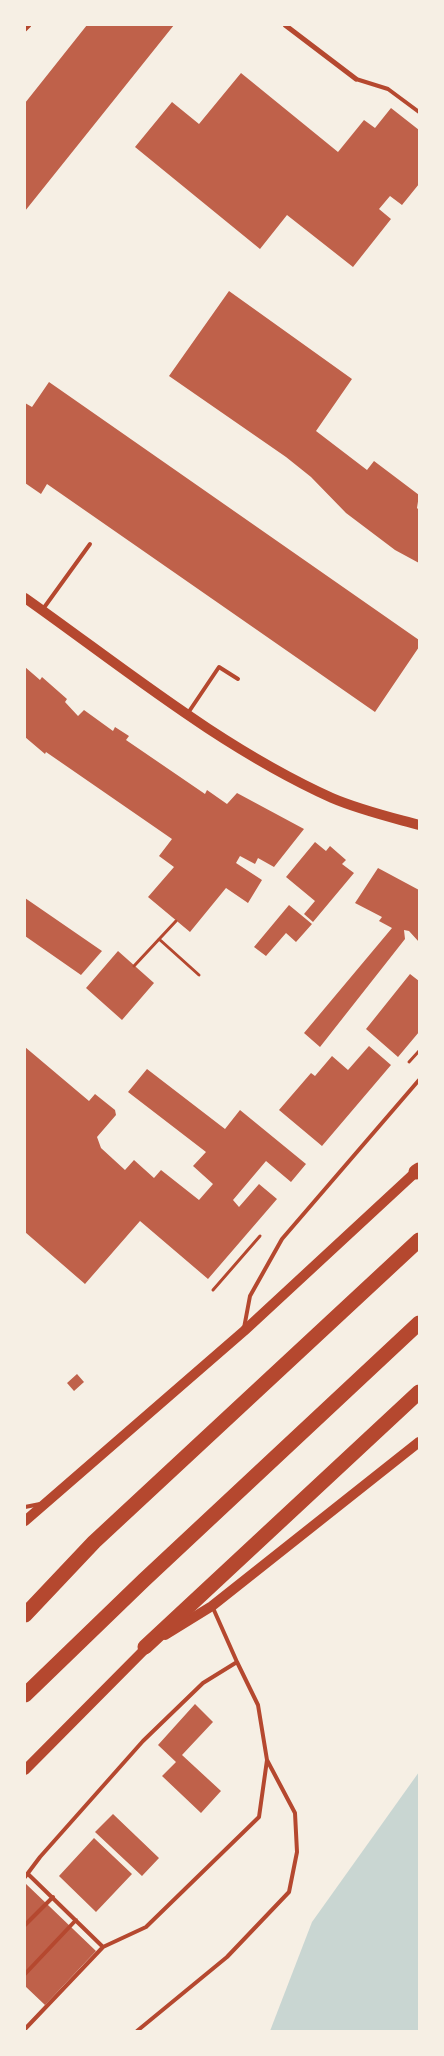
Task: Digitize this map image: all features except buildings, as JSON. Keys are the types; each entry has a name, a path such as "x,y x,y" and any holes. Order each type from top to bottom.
{"highway":[{"path":"25,1615 94,1542 419,1240"},
{"path":"25,1695 144,1580 419,1323"},
{"path":"145,1647 419,1392"}],"main road":[{"path":"25,598 229,742 334,799 374,813 419,825"},
{"path":"25,1521 244,1331 418,1170"},
{"path":"25,1770 145,1647 212,1606 419,1442"}],"street":[{"path":"25,30 29,25"},
{"path":"285,25 356,79"}],"lane":[{"path":"356,79 388,89 419,112"},
{"path":"42,610 90,544"},
{"path":"188,714 219,666 238,679"},
{"path":"244,1331 250,1296 282,1239 419,1080"},
{"path":"25,1507 44,1503"},
{"path":"25,2029 103,1947 146,1927 259,1817 267,1760 258,1705 212,1606"},
{"path":"103,1947 53,1897 26,1876 40,1857 143,1741 203,1683 237,1662"},
{"path":"137,2031 227,1957 289,1892 297,1852 296,1813 267,1760"},
{"path":"25,1925 53,1897"},
{"path":"25,1974 76,1920"}],"path":[{"path":"134,966 176,921"},
{"path":"159,939 199,975"}],"shaded area":[{"path":"419,1772 419,2031 270,2031 312,1922"}]}
